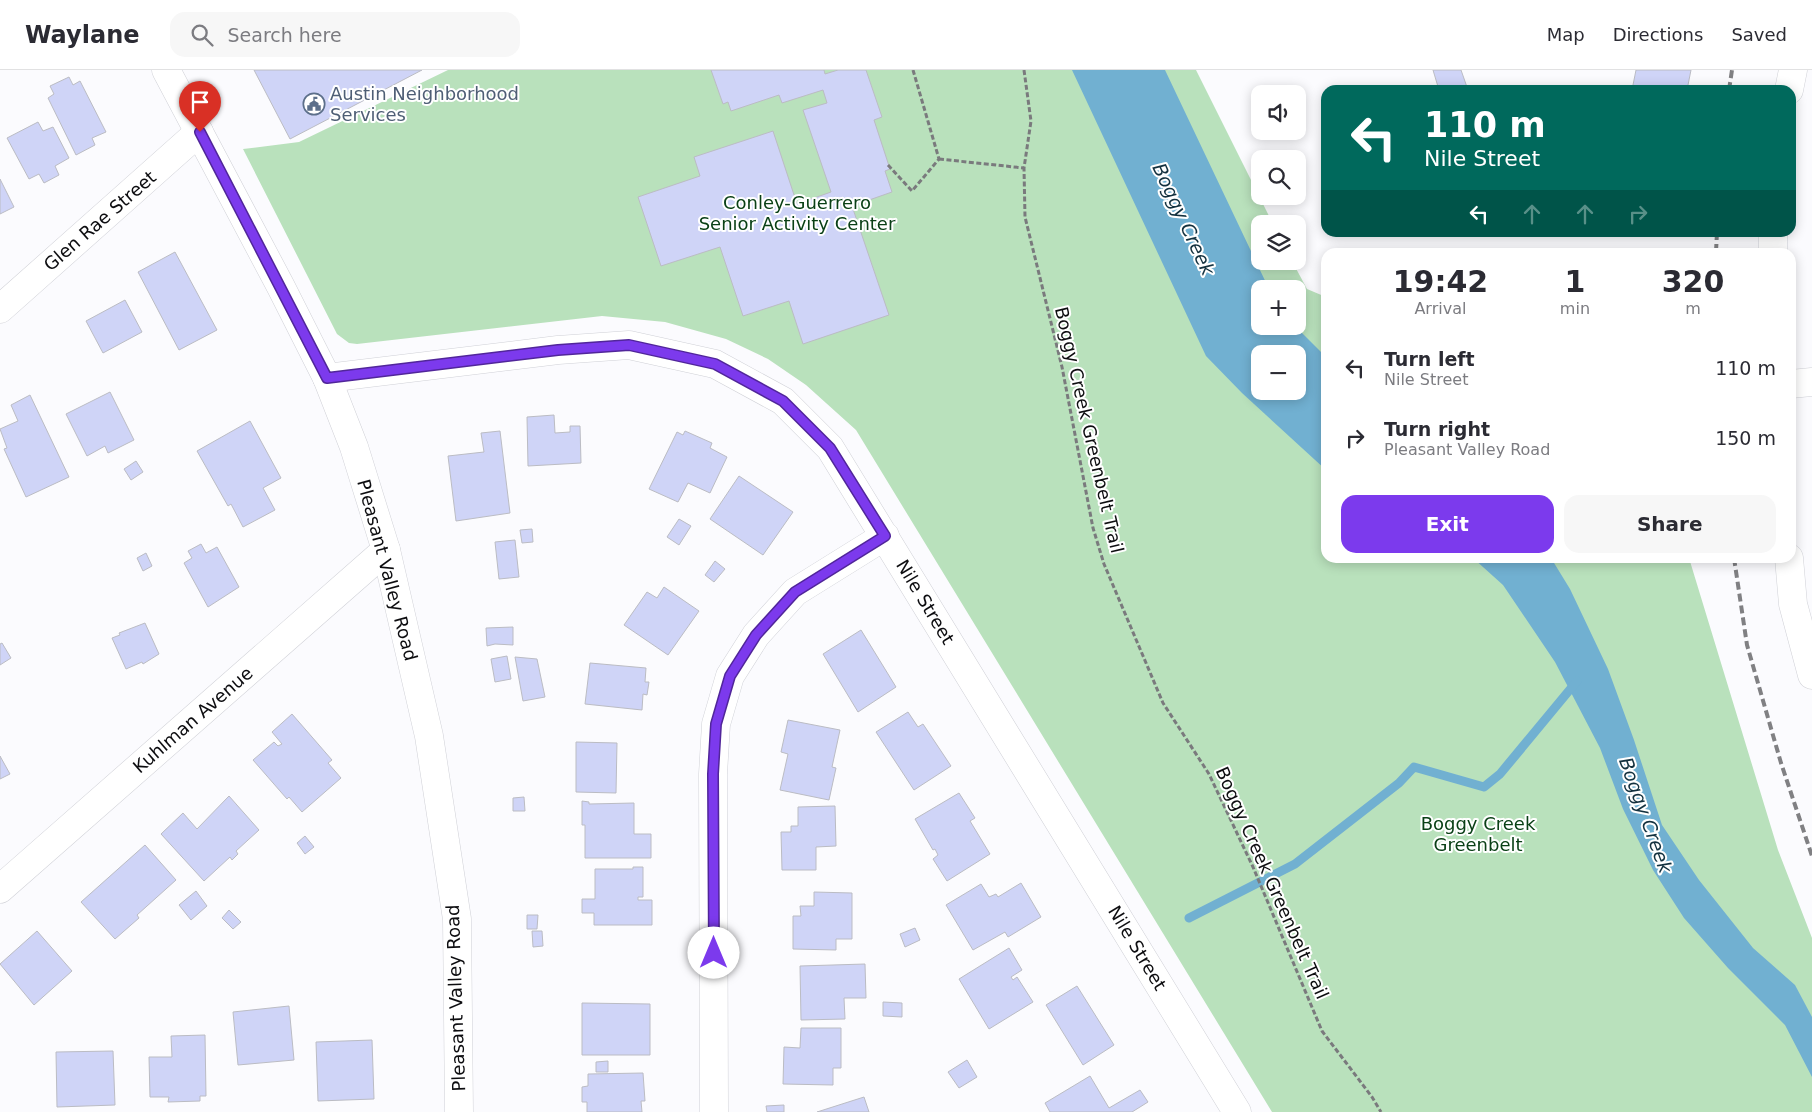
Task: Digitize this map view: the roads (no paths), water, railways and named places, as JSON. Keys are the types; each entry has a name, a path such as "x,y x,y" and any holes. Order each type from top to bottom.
{"street":[{"name":"Pleasant Valley Road","path":"166,70 327,378 354,447 386,550 429,736 457,919 458,1112"},
{"path":"1790,85 1793,70"},
{"name":"Glen Rae Street","path":"0,309 200,132"},
{"name":"Nile Street","path":"327,378 558,350 629,345 715,364 783,401 830,448 1238,1112"},
{"path":"1796,384 1812,382"},
{"path":"714,1112 713,774 716,724 730,676 756,635 795,592 885,536"},
{"name":"Kuhlman Avenue","path":"0,889 386,550"},
{"path":"1790,563 1803,603 1812,675"}],"water":[{"name":"Boggy Creek","path":"1072,70 1165,70 1251,251 1251,270 1260,270 1265,280 1251,280 1251,335 1304,335 1321,352 1321,465 1242,393 1206,356"},
{"name":"Boggy Creek","path":"1479,563 1554,563 1570,589 1608,669 1662,825 1699,880 1753,948 1795,985 1812,1017 1812,1077 1785,1025 1728,968 1684,918 1653,870 1623,809 1600,748 1555,662 1503,585"}],"waterway":[{"path":"1189,918 1295,864 1399,783 1414,767 1484,787 1500,774 1577,681"}],"railway":[{"path":"1730,85 1732,70"},
{"path":"1716,248 1717,237"},
{"path":"1735,563 1747,645 1781,763 1812,856"}],"place":[{"name":"Austin Neighborhood Services","path":"314,104"}],"park label":[{"name":"Conley-Guerrero Senior Activity Center","path":"797,213"},
{"name":"Boggy Creek Greenbelt","path":"1478,834"}]}
